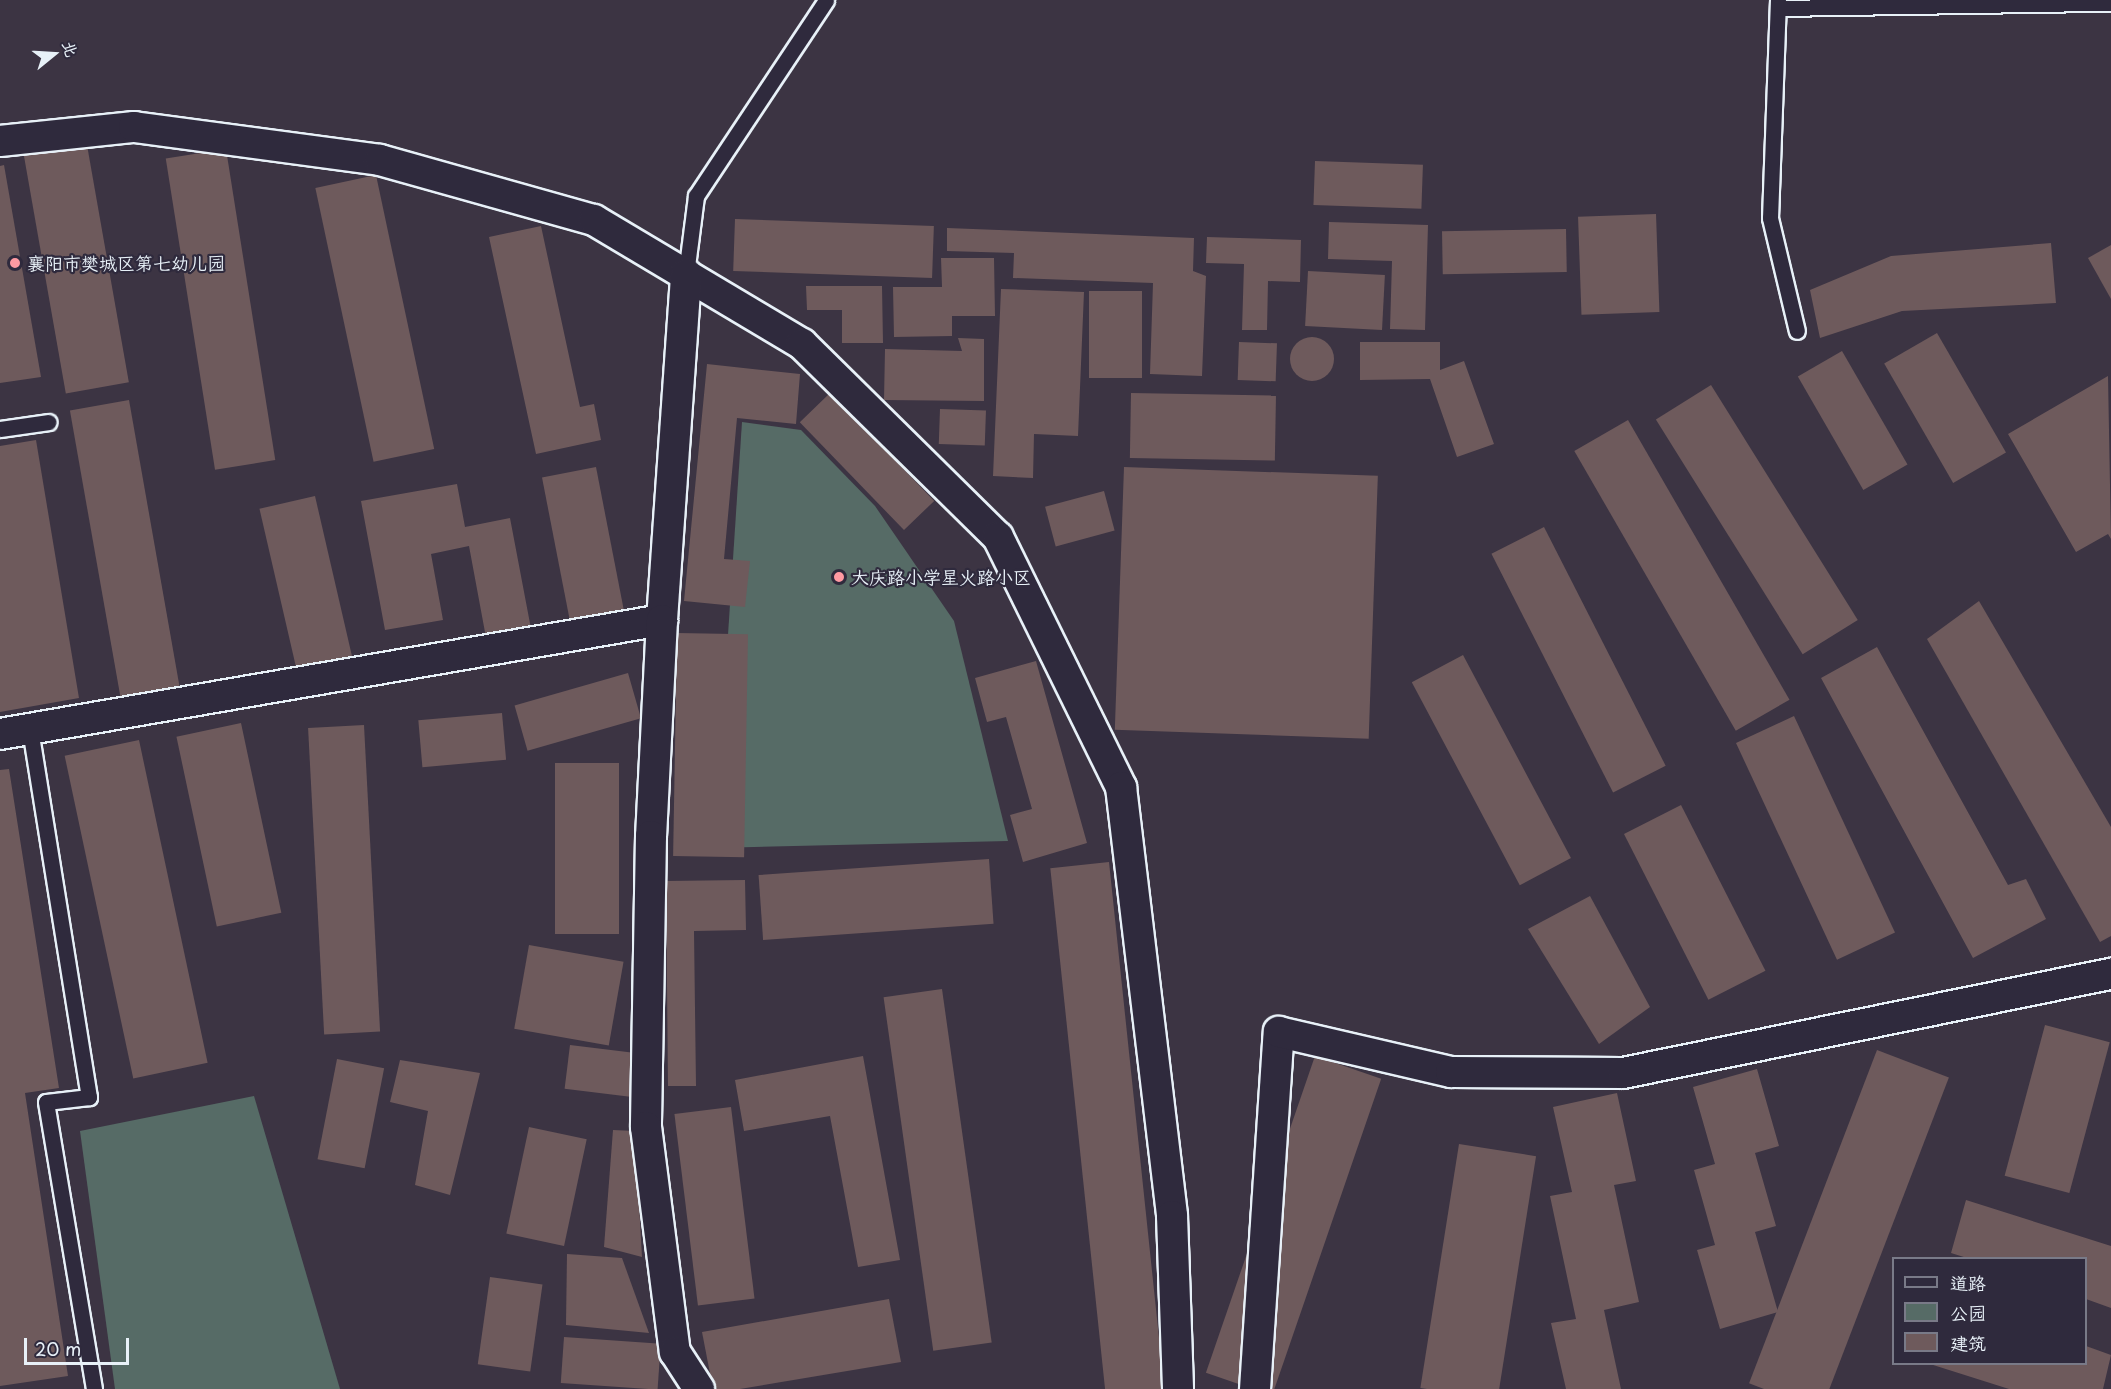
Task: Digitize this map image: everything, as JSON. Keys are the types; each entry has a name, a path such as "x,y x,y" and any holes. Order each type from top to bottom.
{"street":[{"path":"0,141 134,127 380,160 594,220 802,344 998,537 1121,787 1172,1216 1178,1389"},
{"path":"686,274 662,620 651,836 646,1127 675,1352 699,1389"},
{"path":"0,734 662,620"},
{"path":"1255,1389 1278,1032 1451,1072 1623,1073 2111,974"}],"lane":[{"path":"686,274 696,196 826,0"},
{"path":"1797,331 1770,218 1778,4 2111,3"},
{"path":"0,429 50,422"},
{"path":"30,729 89,1097 46,1102 94,1389"}],"green space":[{"path":"742,422 801,430 875,506 954,621 1008,841 714,848"},
{"path":"254,1096 340,1389 115,1389 80,1131"}],"building":[{"path":"87,145 129,382 66,393 24,156"},
{"path":"226,149 275,460 215,470 166,159"},
{"path":"1315,161 1423,165 1421,209 1313,205"},
{"name":"襄阳市樊城区第七幼儿园","path":"4,165 41,377 0,383 0,166"},
{"path":"376,175 434,449 374,462 315,188"},
{"path":"1656,214 1659,312 1581,315 1578,217"},
{"path":"735,219 934,226 932,278 733,271"},
{"path":"1329,222 1428,225 1425,330 1390,329 1392,261 1328,259"},
{"path":"541,226 580,407 594,404 601,440 536,454 489,237"},
{"path":"947,228 1194,238 1193,271 1206,276 1202,376 1150,374 1153,283 1013,278 1014,253 947,251"},
{"path":"1566,229 1567,272 1443,274 1442,231"},
{"path":"1207,237 1301,240 1300,282 1268,281 1267,330 1242,330 1244,264 1206,263"},
{"path":"2051,243 2056,303 1902,311 1820,338 1810,290 1891,256"},
{"path":"2111,245 2111,299 2088,258"},
{"path":"941,258 994,258 995,316 952,316 952,336 894,337 893,287 942,287"},
{"path":"1308,271 1385,275 1382,330 1305,326"},
{"path":"806,286 882,286 883,343 842,343 842,310 807,310"},
{"path":"1001,289 1084,292 1078,436 1034,434 1033,478 993,476"},
{"path":"1089,291 1142,291 1142,378 1089,378"},
{"path":"1937,333 2006,453 1953,483 1884,364"},
{"path":"1312,337 1321,338 1328,343 1333,350 1333,368 1328,375 1321,380 1312,381 1303,380 1296,375 1291,368 1290,359 1291,350 1296,343 1303,338"},
{"path":"958,338 984,339 984,401 884,400 885,349 962,351"},
{"path":"1239,342 1277,343 1276,381 1238,380"},
{"path":"1360,342 1440,342 1440,370 1464,361 1494,444 1457,457 1430,379 1360,380"},
{"path":"1842,351 1908,464 1863,490 1798,376"},
{"path":"707,364 800,374 796,424 737,418 724,559 750,561 745,607 684,601"},
{"path":"2108,376 2111,539 2108,534 2076,552 2008,434"},
{"path":"1711,385 1858,620 1803,654 1656,419"},
{"path":"830,393 934,501 904,530 800,422"},
{"path":"1131,393 1276,396 1275,461 1130,458"},
{"path":"129,400 180,689 121,699 70,410"},
{"path":"940,409 986,411 985,446 939,444"},
{"path":"1628,420 1790,700 1736,731 1574,451"},
{"path":"36,440 79,698 0,712 0,446"},
{"path":"596,467 624,609 570,620 542,477"},
{"path":"1124,467 1378,476 1369,739 1115,730"},
{"path":"457,484 465,527 510,518 532,634 487,643 469,546 431,554 443,620 385,630 361,501"},
{"path":"1104,491 1115,531 1056,546 1045,507"},
{"path":"315,496 352,657 297,670 259,509"},
{"path":"1544,527 1666,766 1613,793 1491,554"},
{"path":"1979,601 2111,827 2111,936 2100,942 1927,639"},
{"path":"677,633 748,634 744,857 673,856"},
{"path":"1877,647 2008,885 2026,879 2046,919 1973,958 1821,678"},
{"path":"1463,655 1571,858 1520,885 1412,682"},
{"path":"1036,661 1087,843 1023,862 1010,815 1032,809 1006,717 987,722 975,678"},
{"path":"628,673 641,718 528,751 515,706"},
{"path":"502,713 506,760 422,767 418,720"},
{"path":"1794,716 1895,933 1837,960 1736,743"},
{"path":"241,723 281,913 217,926 176,737"},
{"path":"364,725 380,1032 324,1035 308,728"},
{"path":"139,740 208,1063 133,1079 65,756"},
{"path":"555,763 619,763 619,934 555,934"},
{"path":"9,769 59,1088 25,1093 68,1376 0,1386 0,770"},
{"path":"1681,805 1765,971 1708,1000 1624,834"},
{"path":"989,859 994,924 763,940 759,875"},
{"path":"1109,862 1164,1389 1105,1389 1050,868"},
{"path":"745,880 746,930 694,931 696,1086 668,1086 666,881"},
{"path":"1590,896 1650,1007 1599,1044 1528,929"},
{"path":"529,945 624,962 609,1045 514,1029"},
{"path":"942,989 992,1343 933,1351 884,997"},
{"path":"2045,1025 2110,1042 2069,1193 2005,1176"},
{"path":"570,1045 639,1054 634,1097 565,1089"},
{"path":"1877,1050 1949,1078 1829,1389 1764,1389 1749,1383"},
{"path":"863,1056 900,1260 858,1267 830,1116 744,1131 735,1080"},
{"path":"1315,1056 1381,1079 1274,1389 1253,1389 1206,1373"},
{"path":"337,1059 384,1068 365,1168 318,1159"},
{"path":"400,1060 480,1073 450,1195 415,1185 428,1111 390,1102"},
{"path":"1757,1069 1779,1146 1755,1153 1776,1226 1755,1232 1778,1312 1720,1329 1697,1250 1715,1245 1694,1170 1715,1164 1693,1087"},
{"path":"1617,1093 1636,1181 1614,1185 1639,1302 1604,1310 1621,1389 1566,1389 1551,1323 1576,1319 1550,1196 1572,1192 1553,1107"},
{"path":"731,1107 755,1299 698,1306 674,1114"},
{"path":"529,1127 587,1139 564,1246 506,1234"},
{"path":"613,1130 635,1131 642,1257 604,1247"},
{"path":"1459,1144 1536,1156 1499,1389 1420,1388"},
{"path":"1966,1200 2111,1246 2111,1308 2087,1299 2087,1257 1964,1257 1951,1253"},
{"path":"567,1254 622,1258 649,1333 566,1325"},
{"path":"490,1277 542,1284 530,1372 478,1364"},
{"path":"889,1299 901,1362 740,1389 713,1389 702,1332"},
{"path":"564,1337 661,1344 658,1389 561,1383"},
{"path":"2087,1346 2111,1355 2103,1389 2009,1389 1933,1365 2087,1365"}],"place":[{"name":"襄阳市樊城区第七幼儿园","path":"15,263"},
{"name":"大庆路小学星火路小区","path":"839,577"}]}
